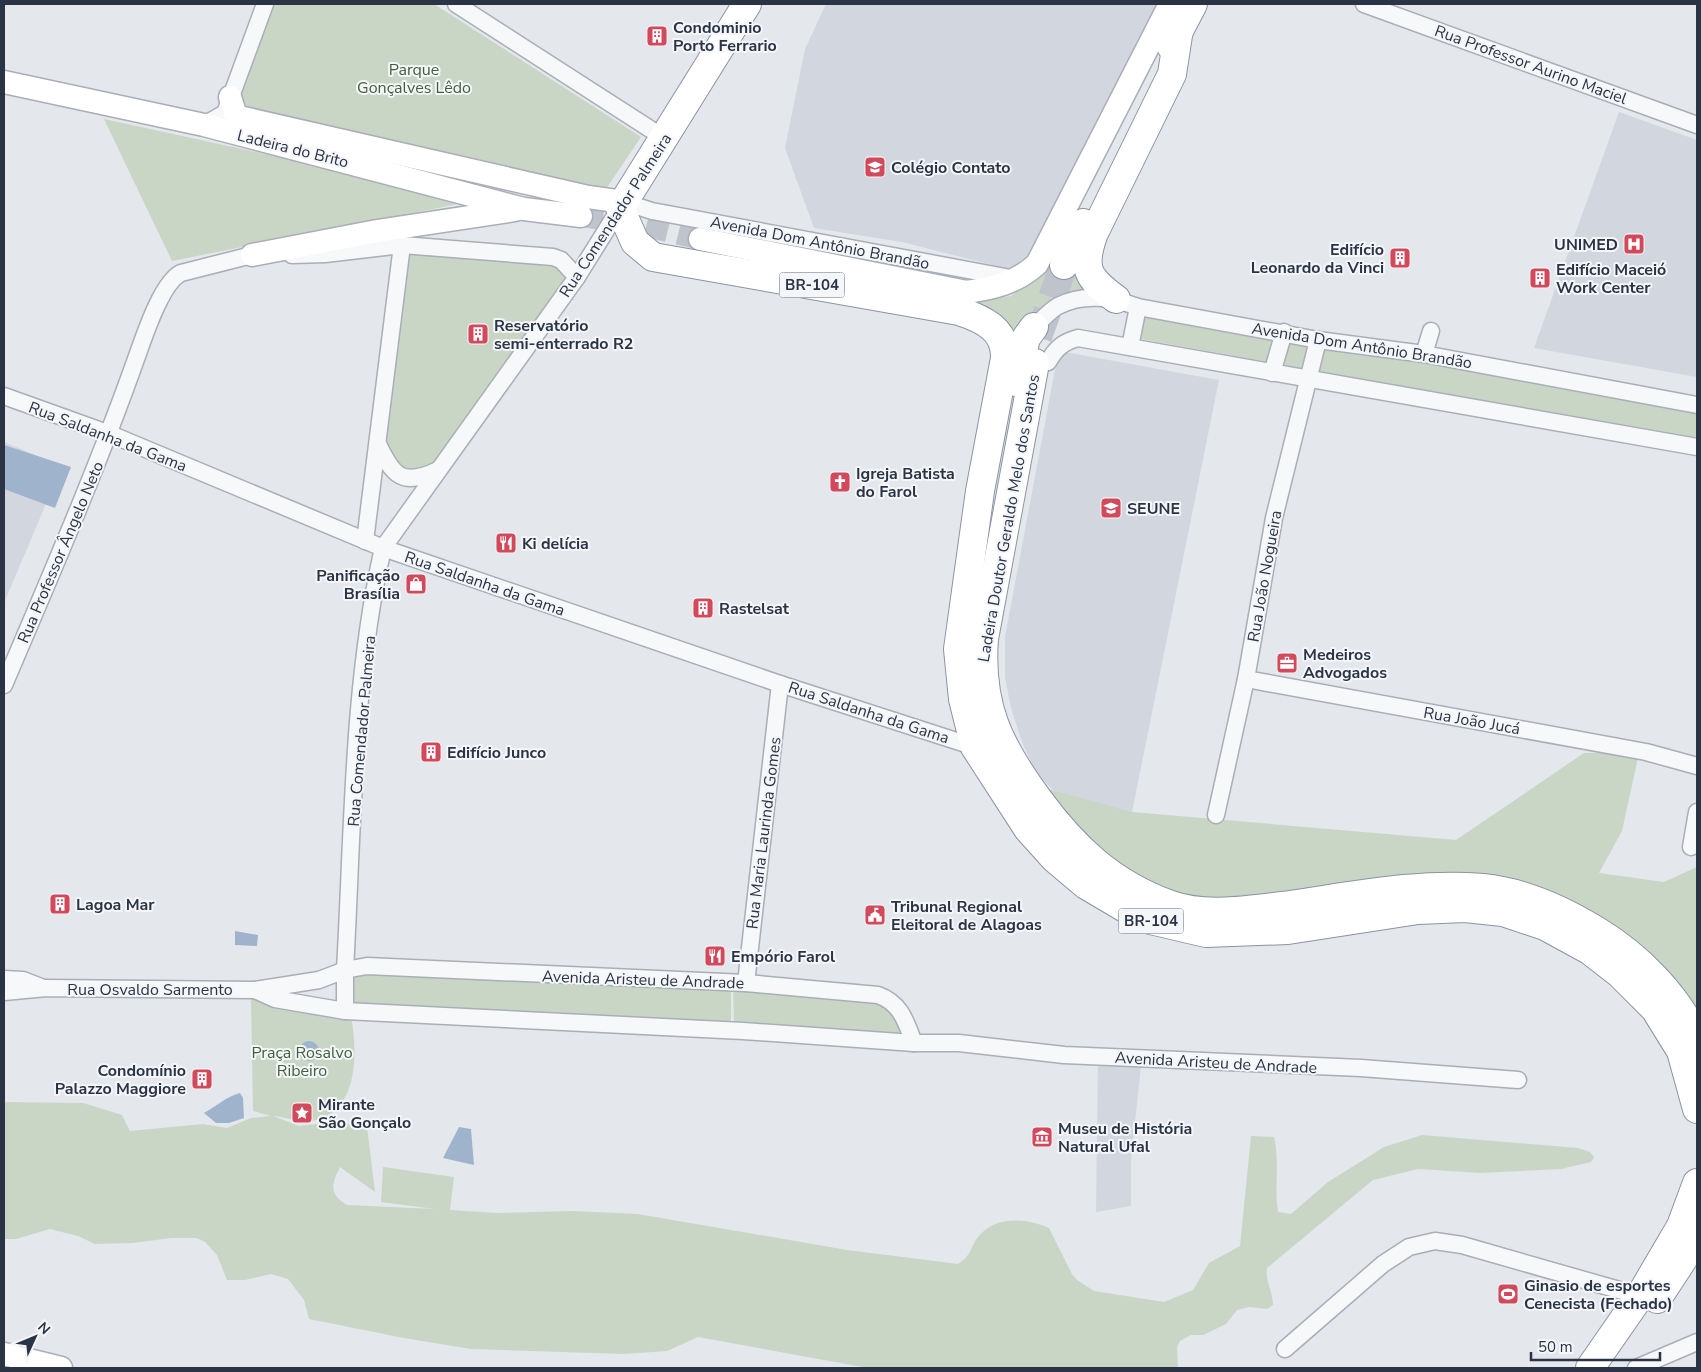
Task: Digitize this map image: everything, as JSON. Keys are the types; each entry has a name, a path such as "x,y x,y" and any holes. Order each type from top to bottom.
{"highway":[{"name":"Rua Comendador Palmeira","path":"622,205 747,4"},
{"path":"1064,265 1120,144 1192,4"},
{"path":"1127,303 1095,284 1087,266 1087,253 1094,233 1172,74 1180,29"},
{"name":"Ladeira Doutor Geraldo Melo dos Santos","path":"622,205 635,242 654,257 958,311 992,326 1001,336 1006,348 1006,358 980,492 958,649 963,699 975,747 1028,829 1054,858 1086,885 1142,918 1206,933 1288,930 1418,910 1465,908 1503,912 1545,926 1589,950 1620,974 1655,1009 1681,1052 1697,1109"},
{"path":"980,492 999,462 1020,359 1026,338 1034,327"},
{"name":"BR-104","path":"1041,362 1035,421 998,658 996,685 1012,741 1026,772 1059,828 1091,860 1116,880 1172,906 1198,910 1251,910 1442,886 1485,888 1550,906 1613,941 1645,968 1667,992 1697,1039"},
{"path":"1590,1368 1640,1296 1681,1226 1697,1183"},
{"path":"1608,1368 1693,1248"}],"main road":[{"path":"700,239 967,292 996,288 1017,279 1037,264 1170,4"},
{"name":"Ladeira do Brito","path":"4,82 204,125 235,113 240,117 622,205"},
{"name":"Ladeira do Brito","path":"229,114 524,209 581,216"},
{"path":"252,255 377,231 524,209"},
{"path":"4,1354 26,1364 61,1368"}],"street":[{"path":"229,114 265,4"},
{"path":"456,4 664,138"},
{"name":"Rua Professor Aurino Maciel","path":"1364,4 1697,125"},
{"name":"Avenida Dom Antônio Brandão","path":"622,205 1017,279"},
{"name":"Rua Comendador Palmeira","path":"345,1011 345,970 362,680 374,589 383,548 577,277 622,205"},
{"path":"365,541 402,245"},
{"name":"Rua Professor Ângelo Neto","path":"4,685 110,434 144,338 174,276 252,255 325,254 402,245 553,257 561,260 577,277"},
{"name":"Avenida Dom Antônio Brandão","path":"1034,327 1057,307 1085,298 1127,303 1318,340 1424,354 1697,405"},
{"path":"1127,303 1130,347"},
{"path":"1424,354 1431,331"},
{"path":"1272,373 1284,332"},
{"path":"1041,362 1065,342 1078,338 1697,447"},
{"name":"Rua João Nogueira","path":"1216,815 1246,678 1274,518 1318,340"},
{"name":"Rua Saldanha da Gama","path":"4,396 110,434 383,548 780,684 975,747"},
{"path":"378,444 388,467 395,474 413,478 425,476 438,470"},
{"name":"Rua João Jucá","path":"1246,678 1646,752 1697,766"},
{"name":"Rua Maria Laurinda Gomes","path":"746,983 780,684"},
{"path":"1691,847 1697,812"},
{"name":"Avenida Aristeu de Andrade","path":"345,970 367,966 746,983 878,995 888,998 901,1010 914,1043"},
{"name":"Rua Osvaldo Sarmento","path":"4,992 46,988 255,990 319,980 345,970"},
{"name":"Rua Osvaldo Sarmento","path":"4,979 23,980 46,988"},
{"name":"Rua Osvaldo Sarmento","path":"255,990 275,999 345,1011"},
{"name":"Avenida Aristeu de Andrade","path":"345,1011 743,1031 914,1043 959,1043 1064,1055 1361,1068 1518,1080"},
{"path":"1284,1349 1383,1264 1409,1247 1435,1242 1462,1246 1640,1296"},
{"path":"1636,1368 1697,1342"}],"shaded area":[{"path":"826,4 1170,4 1024,273 902,242 814,228 785,148 805,49"},
{"name":"UNIMED","path":"1619,112 1697,140 1697,377 1534,348"},
{"name":"SEUNE","path":"1065,352 1219,380 1132,812 1079,805 1052,789 1036,773 1022,742 1011,708 1005,678 1005,637 1057,359"},
{"path":"4,442 62,466 4,603"},
{"path":"1098,1064 1141,1065 1131,1161 1131,1206 1096,1212"}],"green space":[{"name":"Parque Gonçalves Lêdo","path":"267,4 434,4 641,137 606,189 585,193 238,114 227,98"},
{"path":"104,119 478,200 172,261"},
{"path":"406,247 557,260 569,277 445,457 410,472 397,470 386,447 385,394"},
{"path":"1056,257 1078,266 1097,294 1053,303 1014,348 970,302 1011,296 1026,285"},
{"path":"1147,302 1697,399 1697,439 1135,338"},
{"path":"1584,753 1639,753 1622,831 1599,873 1664,882 1697,867 1697,1039 1585,924 1234,910 1116,880 1026,783 1132,812 1456,840"},
{"path":"352,961 731,984 731,1026 350,1010"},
{"path":"733,984 874,995 897,1010 911,1039 734,1026"},
{"name":"Praça Rosalvo Ribeiro","path":"251,998 324,1013 351,1016 354,1064 346,1096 337,1108 325,1117 308,1121 273,1116 299,1126 336,1122 367,1127 375,1192 340,1167 333,1189 337,1197 347,1205 435,1209 381,1202 383,1167 454,1177 450,1210 497,1213 571,1211 638,1214 847,1250 958,1264 966,1258 978,1237 993,1225 1012,1220 1031,1222 1049,1228 1072,1274 1077,1280 1094,1291 1164,1302 1193,1290 1209,1263 1240,1246 1251,1136 1274,1137 1277,1156 1278,1212 1291,1214 1328,1182 1384,1147 1422,1135 1578,1148 1590,1152 1594,1157 1591,1162 1561,1169 1481,1173 1418,1169 1373,1180 1267,1268 1273,1305 1267,1309 1249,1307 1237,1310 1226,1324 1203,1335 1191,1335 1180,1341 1177,1347 1178,1368 868,1368 698,1337 667,1351 624,1354 471,1349 309,1319 304,1300 288,1279 271,1274 245,1280 227,1280 217,1255 205,1242 197,1238 171,1238 133,1243 95,1244 78,1236 50,1229 16,1239 4,1239 4,1102 83,1103 122,1115 130,1131 203,1124 227,1128 251,1118 271,1116 253,1111"}],"water":[{"path":"4,445 71,467 55,508 4,489"},
{"path":"235,931 258,935 257,946 235,945"},
{"path":"309,1041 316,1044 319,1051 316,1058 309,1061 302,1058 299,1051 302,1044"},
{"path":"240,1093 243,1098 244,1118 229,1123 216,1123 204,1113 235,1094"},
{"path":"459,1127 471,1129 474,1165 443,1158"}],"tunnel":[{"path":"581,216 643,225 700,239"},
{"path":"1038,337 1064,265"}],"place":[{"name":"Condominio Porto Ferrario","path":"657,36"},
{"name":"Colégio Contato","path":"875,167"},
{"name":"UNIMED","path":"1634,244"},
{"name":"Edifício Leonardo da Vinci","path":"1400,258"},
{"name":"Edifício Maceió Work Center","path":"1540,278"},
{"name":"Reservatório semi-enterrado R2","path":"478,334"},
{"name":"Igreja Batista do Farol","path":"840,482"},
{"name":"SEUNE","path":"1111,508"},
{"name":"Ki delícia","path":"506,543"},
{"name":"Panificação Brasília","path":"416,584"},
{"name":"Rastelsat","path":"703,608"},
{"name":"Medeiros Advogados","path":"1287,663"},
{"name":"Edifício Junco","path":"431,752"},
{"name":"Lagoa Mar","path":"60,904"},
{"name":"Tribunal Regional Eleitoral de Alagoas","path":"875,915"},
{"name":"Empório Farol","path":"715,956"},
{"name":"Condomínio Palazzo Maggiore","path":"202,1079"},
{"name":"Mirante São Gonçalo","path":"302,1113"},
{"name":"Museu de História Natural Ufal","path":"1042,1137"},
{"name":"Ginasio de esportes Cenecista (Fechado)","path":"1508,1294"}]}
